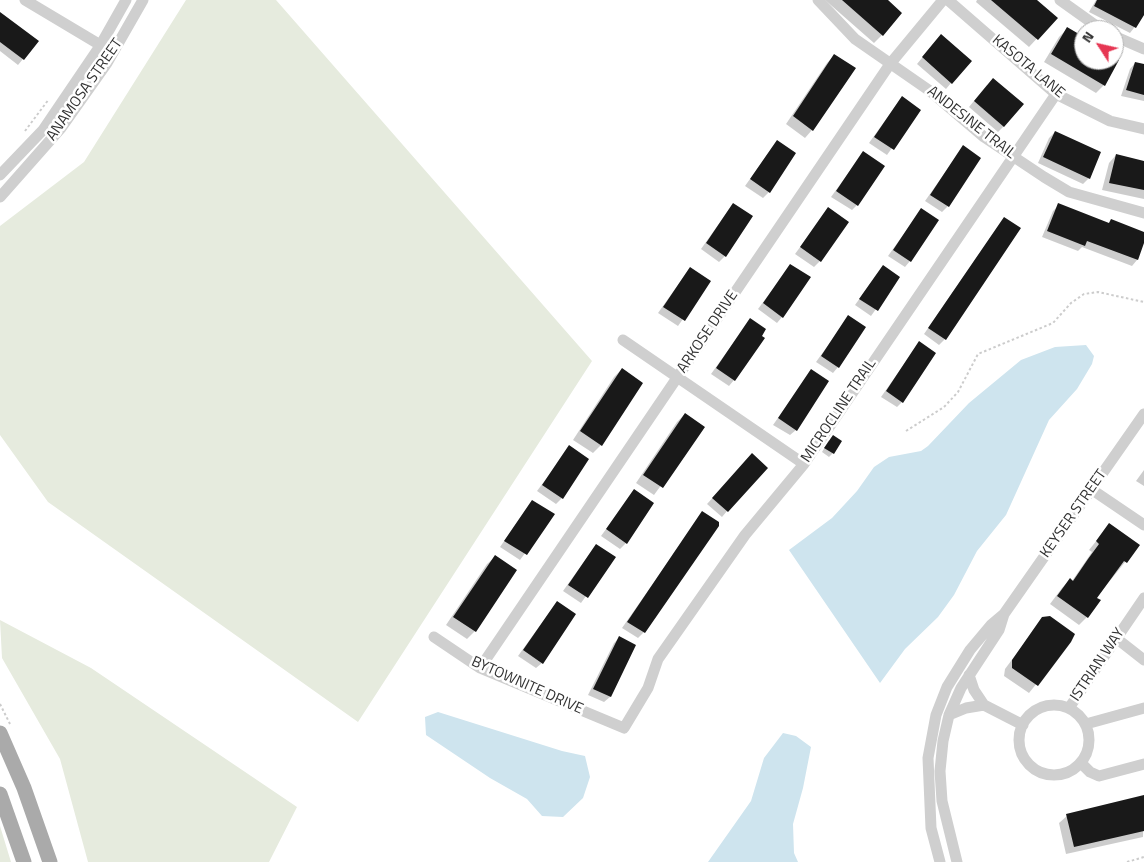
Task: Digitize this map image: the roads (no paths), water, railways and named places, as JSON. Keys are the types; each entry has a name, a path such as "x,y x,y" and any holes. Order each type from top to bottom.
{"main road":[{"path":"0,733 24,788 50,862"},
{"path":"0,794 24,862"}],"street":[{"path":"25,0 113,53"},
{"name":"ANAMOSA STREET","path":"0,175 43,130 100,46 126,0"},
{"name":"ANAMOSA STREET","path":"0,197 61,128 113,53 143,0"},
{"name":"ANDESINE TRAIL","path":"818,0 855,40 930,91 984,136 1013,156 1070,192 1144,213"},
{"name":"ARKOSE DRIVE","path":"480,668 890,64 943,0"},
{"name":"KASOTA LANE","path":"948,0 1056,94 1110,121 1144,129"},
{"path":"1060,0 1088,20"},
{"path":"1124,40 1144,49"},
{"name":"MICROCLINE TRAIL","path":"624,728 648,688 658,658 745,535 804,464 1056,94"},
{"path":"623,340 804,464"},
{"name":"KEYSER STREET","path":"957,862 940,786 941,755 949,715 969,675 999,630 1004,614 1144,414"},
{"path":"1091,489 1144,526"},
{"name":"ISTRIAN WAY","path":"1068,708 1144,598"},
{"name":"KEYSER STREET","path":"940,862 932,828 928,797 928,758 932,728 940,701 954,672 990,624 1004,614"},
{"name":"BYTOWNITE DRIVE","path":"434,637 480,668 624,728"},
{"path":"1116,638 1144,660"},
{"path":"969,675 974,690 984,705 1023,725"},
{"path":"949,715 966,708 984,705"},
{"path":"1051,705 1068,708 1076,712 1086,724 1089,740 1088,748 1081,763 1069,771 1054,775 1035,769 1028,762 1020,744 1023,725 1028,717 1042,707 1051,705"},
{"path":"1086,724 1144,708"},
{"path":"1081,763 1090,772 1099,776 1144,764"}],"water":[{"path":"1086,345 1094,356 1092,364 1077,389 1049,420 1006,515 977,551 954,595 938,617 905,649 880,683 789,550 832,518 857,491 874,467 889,457 921,451 928,446 969,403 1021,360 1055,347"},
{"path":"438,712 562,751 585,756 590,777 583,798 563,817 542,816 527,799 490,778 426,735 425,717"},
{"path":"783,733 796,736 811,747 803,788 793,824 794,853 798,862 708,862 751,801 764,758"}]}
